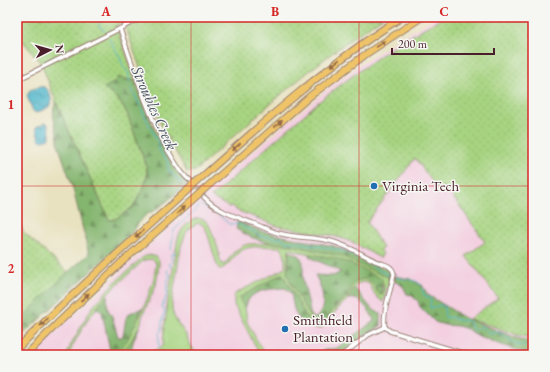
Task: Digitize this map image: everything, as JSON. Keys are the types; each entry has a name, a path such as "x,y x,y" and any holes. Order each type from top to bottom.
{"highway":[{"path":"17,349 77,290 293,97 338,61 402,17"},
{"path":"26,355 123,261 305,101 366,54 422,17"}],"street":[{"path":"17,80 144,17"},
{"path":"120,29 160,136 180,171 190,181"},
{"path":"204,197 216,208 276,233 333,242 389,266 393,270 394,274 385,312 385,328"},
{"path":"342,355 368,335 385,328 469,355"}],"shaded area":[{"name":"Virginia Tech","path":"436,17 533,17 533,355 31,355 239,163 331,86 365,61"}],"green space":[{"path":"17,17 383,17 333,52 309,71 195,171 187,172 163,129 124,22 116,25 136,82 122,78 105,88 118,99 127,113 147,168 147,176 144,187 133,207 114,220 109,220 59,109 41,63 17,34"},
{"path":"444,17 533,17 533,338 517,335 469,319 498,298 466,256 485,242 446,187 439,191 415,158 367,222 383,248 380,250 383,254 380,258 354,243 341,238 277,226 236,210 231,206 229,207 211,197 316,104 347,80 381,55"},
{"path":"119,77 136,82 159,139 175,169 188,184 157,209 147,214 129,236 17,340 17,323 68,272 89,254 72,185 58,144 54,117 54,107 56,102 109,220 114,220 133,207 144,187 147,176 147,167 127,113 118,99 104,88 115,82"},
{"path":"17,217 24,233 68,272 17,323"},
{"path":"198,218 207,222 218,248 222,264 225,264 235,251 248,244 268,243 291,245 341,256 388,277 389,281 383,302 375,294 368,283 359,283 352,290 347,300 334,313 326,324 320,329 315,328 305,314 283,274 281,274 240,297 246,312 247,322 265,355 260,355 234,305 234,296 236,293 280,271 285,267 285,256 280,247 250,247 239,252 222,269 219,269 207,232 203,225 198,223 187,231 181,246 172,301 174,316 196,355 167,355 164,351 153,355 146,355 163,346 167,310 166,305 177,241 181,231 192,220","holes":["289,249 335,258 352,264 382,279 384,289 382,295 379,294 373,284 369,281 366,279 360,280 354,284 346,298 334,309 325,322 317,326 315,325 291,284 287,273"]},
{"path":"238,221 261,231 334,246 389,270 391,273 390,280 382,282 382,294 379,294 373,284 365,279 357,282 353,286 371,308 381,313 381,326 365,335 340,355 325,355 323,350 337,348 374,321 370,312 356,299 342,301 323,324 320,326 315,326 304,323 300,320 295,312 291,293 285,288 270,289 260,291 249,299 244,315 237,299 239,296 288,269 289,251 299,255 303,262 303,281 312,318 316,318 320,313 323,303 322,291 315,275 333,276 341,272 310,257 306,249 265,242 247,235 236,229"},
{"path":"149,255 155,256 159,261 156,285 142,317 141,323 122,355 119,355 118,353 128,339 144,307 153,282 156,265 155,261 152,259 144,260 109,292 88,319 69,355 67,355 70,346 91,309 111,286 143,257"},
{"path":"395,276 410,279 422,285 428,295 465,318 519,339 533,340 533,355 501,345 479,336 467,329 435,322 420,307 418,301 411,295 407,294 403,286 394,281"},
{"path":"108,295 108,310 112,316 118,337 122,337 125,321 128,315 142,308 139,315 139,328 134,339 130,355 111,355 102,312 97,308 103,299"}],"water":[{"path":"44,87 49,91 51,105 36,113 33,111 27,96 30,90"},
{"path":"45,123 48,124 50,138 42,141 39,139 36,127"}],"waterway":[{"name":"Stroubles Creek","path":"101,17 99,23 105,31"},
{"name":"Stroubles Creek","path":"109,39 120,57 123,66 128,72 131,87 156,139 159,142 159,150 168,162 168,169 182,184"},
{"name":"Stroubles Creek","path":"159,347 159,334 161,331 165,310 162,308 167,294 167,283 170,275 167,271 171,267 169,264 172,262 171,255 175,253 171,249 174,230 201,205 219,215 229,224 239,224 261,236 281,238 286,242 297,242 344,251 371,264 378,270 391,276"},
{"name":"Stroubles Creek","path":"395,277 413,280 419,283 424,295 431,299 430,308 440,305 444,306 446,318 450,317 468,321 474,330 482,326 489,334 498,332 518,345 528,345 533,348"}],"tunnel":[{"path":"192,184 201,194"}],"place":[{"name":"Virginia Tech","path":"374,186"},
{"name":"Smithfield Plantation","path":"285,329"}]}
